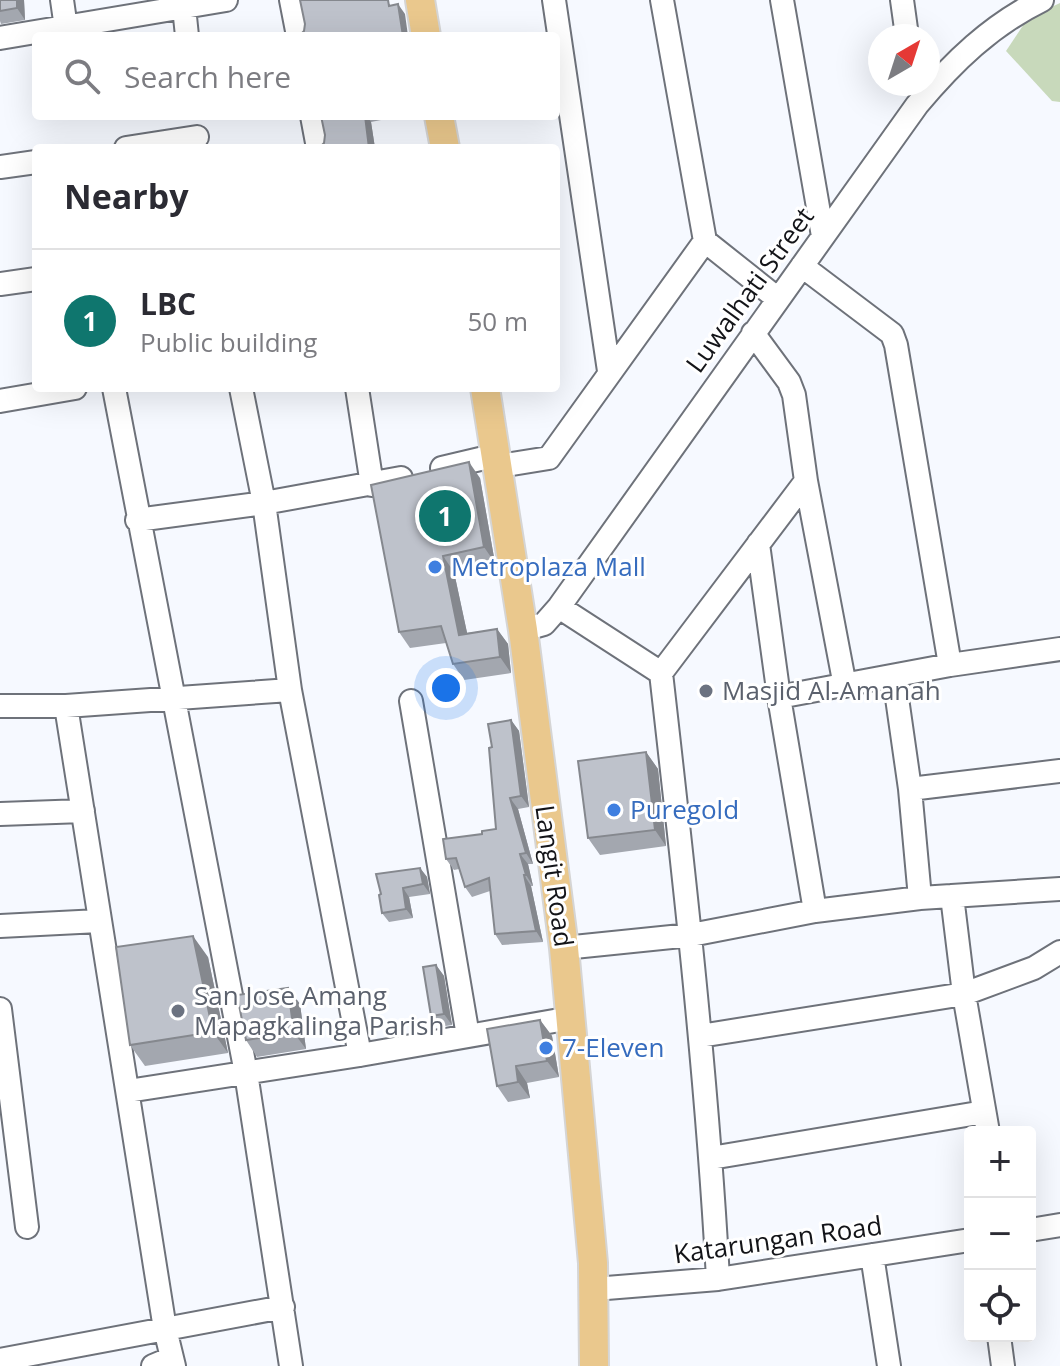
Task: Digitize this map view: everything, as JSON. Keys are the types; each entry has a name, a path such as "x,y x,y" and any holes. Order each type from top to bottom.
{"main road":[{"path":"420,0 425,32"},
{"path":"440,120 444,144"},
{"name":"Langit Road","path":"486,392 523,630 564,948 594,1289 594,1366"}],"street":[{"path":"62,0 66,28"},
{"path":"40,32 226,0"},
{"path":"291,0 297,32"},
{"path":"554,0 559,32"},
{"path":"662,0 705,241 778,299"},
{"path":"782,0 823,236"},
{"path":"902,0 905,24"},
{"name":"Luwalhati Street","path":"940,73 1018,6 1042,0"},
{"path":"184,7 187,32"},
{"path":"0,38 32,33"},
{"path":"560,40 609,371"},
{"name":"Luwalhati Street","path":"523,630 544,624 559,607 823,236 914,96"},
{"path":"313,120 317,144"},
{"path":"146,144 196,134"},
{"path":"0,167 32,163"},
{"path":"137,520 264,503 498,461 549,458 705,241"},
{"path":"802,266 892,334 950,665"},
{"path":"0,284 32,280"},
{"path":"753,333 789,382 794,395 806,481 845,686"},
{"path":"0,401 52,392"},
{"path":"115,392 246,1073 291,1366"},
{"path":"242,392 264,503 290,690 360,1055"},
{"path":"358,392 372,485"},
{"path":"718,1279 711,1158 691,935 661,673 806,481"},
{"path":"758,544 779,697 815,911"},
{"path":"559,607 661,673"},
{"path":"779,697 950,665 1060,649"},
{"path":"894,677 910,789 920,898"},
{"path":"0,706 66,706 290,690"},
{"path":"411,701 468,1036"},
{"path":"66,706 165,1329 166,1363"},
{"path":"910,789 1060,771"},
{"path":"0,814 83,811"},
{"path":"564,948 691,935 815,911 920,898 1060,889"},
{"path":"711,1158 986,1122 964,994 952,896"},
{"path":"0,926 99,921"},
{"path":"700,1036 964,994 1034,968 1060,952"},
{"path":"0,1009 27,1227"},
{"path":"128,1091 571,1018"},
{"path":"1036,1229 1060,1225"},
{"name":"Katarungan Road","path":"594,1289 718,1279 964,1241"},
{"path":"872,1255 889,1366"},
{"path":"0,1360 283,1307"},
{"path":"1000,1342 1003,1366"}],"green space":[{"path":"1060,3 1060,102 1052,101 1006,51 1028,18"}],"building":[{"path":"0,0 17,0 17,8 0,11"},
{"path":"300,0 388,0 389,6 398,4 402,32 303,32 305,24"},
{"path":"322,120 366,120 368,144 323,144 325,135"},
{"name":"Metroplaza Mall","path":"469,462 484,547 443,556 459,635 497,629 500,657 453,664 441,626 399,632 371,485"},
{"path":"511,720 521,796 510,798 526,853 520,854 536,931 495,934 489,878 465,887 456,858 446,859 443,839 496,829 488,724"},
{"path":"646,752 655,830 588,838 578,761"},
{"path":"420,868 423,884 403,888 406,909 382,913 376,874"},
{"name":"San Jose Amang Mapagkalinga Parish","path":"193,936 213,1032 130,1045 116,947"},
{"path":"436,965 444,1014 431,1016 423,967"},
{"path":"288,988 294,1033 246,1040 237,995"},
{"path":"540,1020 547,1061 516,1066 518,1082 497,1086 487,1029"}],"place":[{"name":"LBC","path":"445,516"},
{"name":"Metroplaza Mall","path":"435,567"},
{"name":"Masjid Al-Amanah","path":"706,691"},
{"name":"Puregold","path":"614,810"},
{"name":"San Jose Amang Mapagkalinga Parish","path":"178,1011"},
{"name":"7-Eleven","path":"546,1048"}]}
